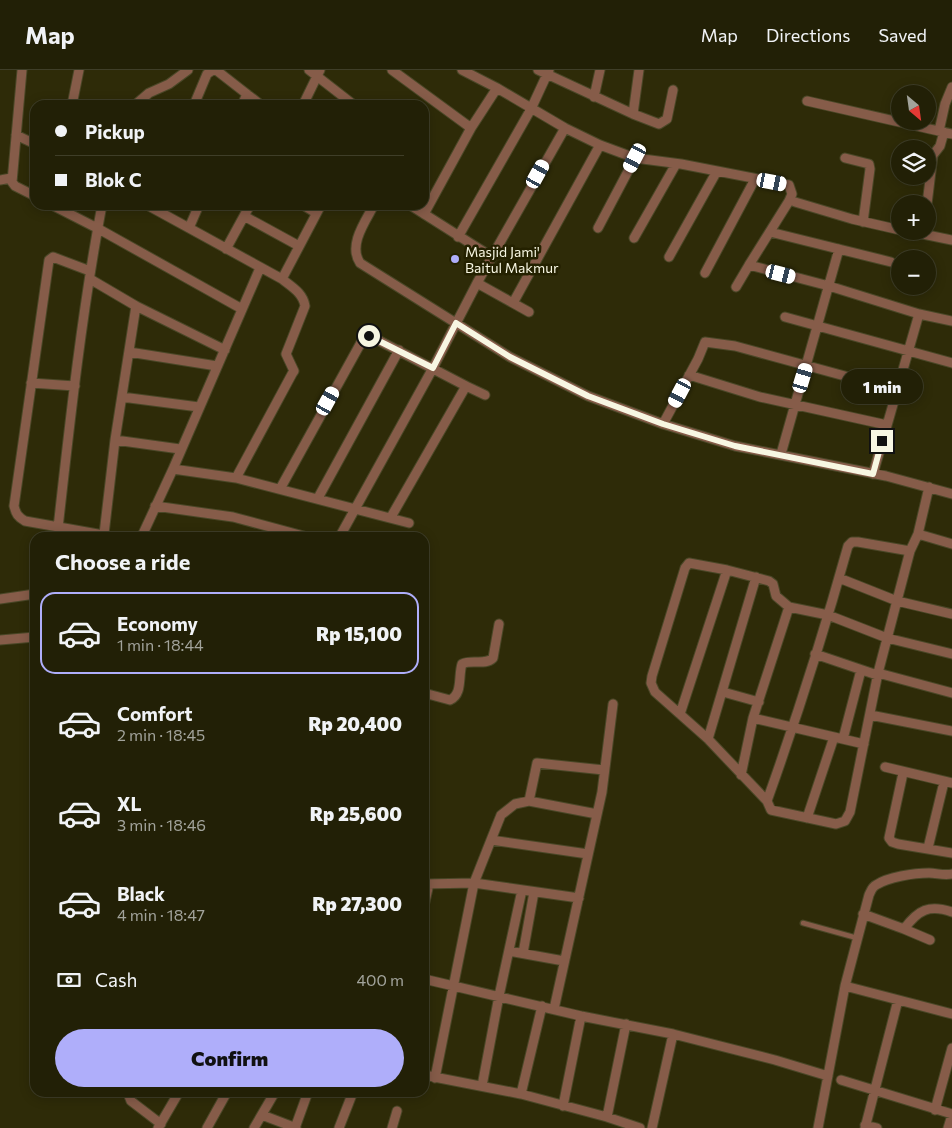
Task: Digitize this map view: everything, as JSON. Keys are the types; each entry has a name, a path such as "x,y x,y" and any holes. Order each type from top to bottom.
{"street":[{"path":"22,70 11,178 15,186 30,194"},
{"path":"73,100 79,70"},
{"path":"141,100 149,93 169,84 188,70"},
{"path":"196,100 207,74 214,70 255,100"},
{"path":"309,70 319,73 349,100"},
{"path":"392,70 472,128"},
{"path":"462,70 503,90 564,128 600,145 635,158 717,171 789,186 792,194 789,201 736,287"},
{"path":"538,70 548,72 594,97 659,124 667,119 673,90"},
{"path":"594,97 600,70"},
{"path":"632,114 639,70"},
{"path":"458,237 531,109 548,72"},
{"path":"306,100 319,73"},
{"path":"928,195 933,155 940,146 945,132 945,104 952,87"},
{"path":"429,205 472,128 497,88"},
{"path":"244,100 247,94"},
{"path":"807,101 945,132"},
{"path":"343,532 433,368 477,283 564,128"},
{"path":"16,135 30,142"},
{"path":"513,303 600,145"},
{"path":"598,228 635,158"},
{"path":"845,158 869,164 870,169 863,222"},
{"path":"634,238 676,164"},
{"path":"669,257 717,171"},
{"path":"0,180 11,178"},
{"path":"705,273 755,179"},
{"path":"795,202 891,228"},
{"path":"62,210 242,309"},
{"path":"58,528 74,386 101,210"},
{"path":"157,210 282,279 301,295 305,306 286,354 294,371 236,478"},
{"path":"189,228 197,210"},
{"path":"226,249 247,210"},
{"path":"282,279 317,210"},
{"path":"372,210 355,248 356,257 360,263 510,357 588,396 663,424 735,446 873,474 952,494"},
{"path":"418,210 492,257"},
{"path":"424,214 426,210"},
{"path":"244,216 299,246"},
{"path":"770,232 891,262"},
{"path":"936,236 952,240"},
{"path":"781,454 839,249"},
{"path":"89,532 26,521 15,513 14,506 49,260 53,257 90,275 136,306 224,350"},
{"path":"749,265 829,286 919,314 952,321"},
{"path":"143,532 173,469 180,449 260,268"},
{"path":"477,283 529,312"},
{"path":"104,532 115,440 136,306"},
{"path":"873,474 919,314"},
{"path":"785,317 952,363"},
{"path":"280,489 366,336 399,350 486,395"},
{"path":"663,424 706,342 735,346 896,390"},
{"path":"318,498 399,350"},
{"path":"128,352 217,366"},
{"path":"689,375 760,397 887,425"},
{"path":"31,383 74,386"},
{"path":"391,517 466,386"},
{"path":"122,397 199,407"},
{"path":"115,440 180,449"},
{"path":"173,469 236,478 409,522"},
{"path":"929,487 918,534 910,551 897,601 887,638 877,674 850,812 845,820 836,824 771,810 767,800 708,739 655,692 651,684 684,568 689,563 756,577 773,584 776,596 789,606 828,615 887,638 952,654"},
{"path":"154,506 233,516 290,532"},
{"path":"918,534 952,544"},
{"path":"767,800 793,727 848,546 852,542 910,551"},
{"path":"680,714 727,570"},
{"path":"708,739 756,577"},
{"path":"839,578 897,601 952,614"},
{"path":"0,599 30,595"},
{"path":"741,775 753,718 789,606"},
{"path":"429,694 450,700 457,696 462,664 466,662 486,662 493,658 499,624"},
{"path":"0,640 30,637"},
{"path":"815,654 861,670 952,693"},
{"path":"807,818 838,738 861,670"},
{"path":"723,692 758,702"},
{"path":"554,1009 597,814 614,704"},
{"path":"870,714 952,731"},
{"path":"753,718 864,744"},
{"path":"529,801 537,763 604,770"},
{"path":"885,767 903,773 948,782 928,848"},
{"path":"903,773 889,838 892,842 898,844 952,853"},
{"path":"435,1078 474,883 501,815 515,804 529,801 597,814"},
{"path":"491,840 588,854"},
{"path":"818,1128 845,986 869,895 874,886 882,881 893,878 927,873 952,874"},
{"path":"429,884 474,883 579,898"},
{"path":"482,1086 522,890"},
{"path":"524,953 534,892"},
{"path":"904,929 912,918 926,909 944,909 952,912"},
{"path":"863,914 930,940"},
{"path":"509,951 564,961"},
{"path":"429,980 582,1016 673,1034 775,1060 828,1076"},
{"path":"845,986 952,1014"},
{"path":"877,1128 865,1126 898,1000"},
{"path":"521,1094 542,1006"},
{"path":"563,1106 582,1016"},
{"path":"607,1117 626,1024"},
{"path":"652,1128 673,1034"},
{"path":"935,1110 950,1064 952,1048"},
{"path":"429,1076 521,1094 607,1117 640,1128"},
{"path":"841,1080 952,1114 948,1128"},
{"path":"129,1097 131,1101 159,1126 176,1097"},
{"path":"207,1128 225,1097"},
{"path":"254,1128 272,1097"},
{"path":"262,1115 295,1128 306,1097"},
{"path":"339,1128 351,1097"},
{"path":"392,1128 397,1111"}],"lane":[{"path":"804,923 858,938"}],"place":[{"name":"Masjid Jami' Baitul Makmur","path":"455,259"}],"route":[{"path":"369,336 433,368 456,323 510,357 588,396 663,424 735,446 781,454 826,465 873,474 882,441"}]}
